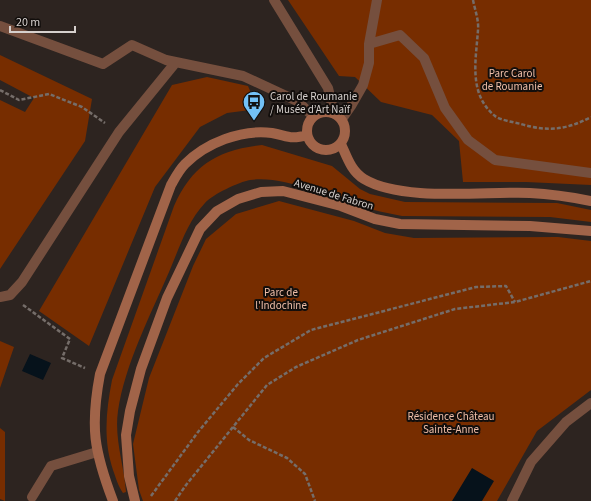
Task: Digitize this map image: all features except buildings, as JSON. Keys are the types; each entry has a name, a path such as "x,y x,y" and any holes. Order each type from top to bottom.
{"street":[{"path":"274,0 328,88 338,116 346,129 344,140 341,144 330,150 318,149 313,146 307,135 307,128 313,116 327,111 338,116"},
{"path":"338,116 352,106 363,85 369,63 369,44 377,0"},
{"path":"0,26 103,64 132,45 176,62 243,76 297,102 313,116"},
{"path":"369,44 400,35 424,58 445,108 468,140 495,160 591,173"},
{"path":"5,296 22,282 119,132 176,62"},
{"path":"113,501 97,452 94,421 100,374 171,185 184,165 202,150 222,140 246,133 271,133 295,139 307,135"},
{"name":"Avenue de Fabron","path":"341,144 355,171 365,179 397,190 447,194 530,193 571,197 591,201"},
{"name":"Avenue de Fabron","path":"135,501 129,476 126,435 130,411 141,369 166,298 200,229 217,211 238,199 261,192 283,191 340,206 375,219 400,224 530,226 591,231"},
{"path":"512,501 531,462 566,422 591,404"},
{"path":"32,497 51,466 97,452"}],"path":[{"path":"473,0 478,28 474,61 479,96 495,116 530,127 550,130 574,126 591,117"},
{"path":"0,90 19,100 49,94 82,107 119,132"},
{"path":"175,501 186,485 267,386 296,367 358,340 455,309 515,302 591,281"},
{"path":"147,501 198,432 238,384 264,358 311,330 476,287 506,286 515,302"},
{"path":"5,296 70,339 62,358 100,374"},
{"path":"233,427 249,440 287,458 305,474 315,501"}],"green space":[{"name":"Parc Carol de Roumanie","path":"288,0 591,0 591,185 526,182 463,182 459,141 432,115 381,102 355,77 339,76"},
{"path":"0,55 92,99 85,141 0,269 0,100 25,112 34,98 0,80"},
{"path":"207,77 248,86 258,109 227,113 200,127 155,187 89,346 39,311 172,85"},
{"path":"262,145 332,166 360,189 370,194 405,202 557,203 591,210 591,222 550,217 402,216 358,206 290,183 263,179 245,181 220,192 205,203 188,227 139,340 126,376 121,393 117,421 118,441 126,492 123,493 118,485 113,470 108,448 106,425 112,380 174,206 189,180 208,162 232,151"},
{"path":"279,201 354,221 385,233 414,238 558,237 591,241 591,390 537,431 497,501 143,501 139,490 133,444 149,378 193,266 206,239 236,214"},
{"path":"0,341 14,347 0,388"},
{"path":"0,428 5,432 5,501 0,499"}],"shaded area":[{"path":"30,354 51,363 43,380 22,371"},
{"path":"472,468 494,481 482,501 452,501"}],"place":[{"name":"Carol de Roumanie / Musée d’Art Naïf","path":"254,122"}],"park label":[{"name":"Parc de l'Indochine","path":"281,298"},
{"name":"Résidence Château Sainte-Anne","path":"451,422"}]}
